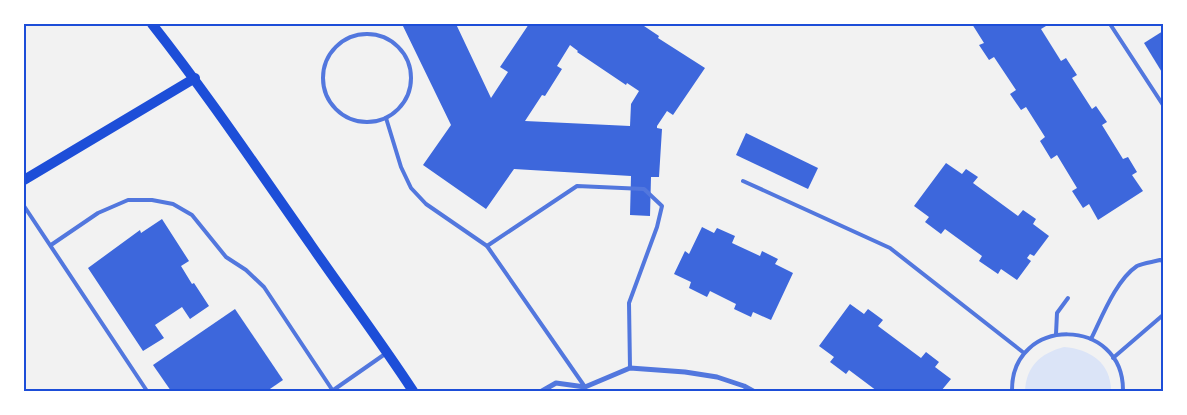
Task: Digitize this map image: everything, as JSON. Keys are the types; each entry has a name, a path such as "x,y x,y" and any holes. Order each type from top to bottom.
{"main road":[{"path":"152,24 195,78 414,391"},
{"path":"24,180 195,78"}],"street":[{"path":"542,391 556,383 584,389 630,368 685,372 718,377 753,391"}],"lane":[{"path":"1110,24 1163,105"},
{"path":"360,35 373,35 387,39 398,47 406,58 411,71 411,85 407,98 399,109 386,118 375,122 361,122 348,118 337,110 328,99 324,86 324,72 328,59 336,48 347,40 360,35"},
{"path":"386,118 401,167 411,188 426,204 487,246 584,389"},
{"path":"743,181 890,248 1024,353"},
{"path":"487,246 577,186 644,189 662,206 657,227 629,303 630,368"},
{"path":"51,245 98,213 128,200 152,200 173,204 192,215 226,258 246,270 264,287 333,391 388,352"},
{"path":"24,206 147,391"},
{"path":"1091,339 1120,284 1138,266 1163,260"},
{"path":"1056,334 1057,312 1068,298"},
{"path":"1113,358 1163,315"},
{"path":"1012,391 1016,367 1024,353 1039,341 1056,334 1076,334 1091,339 1109,351 1118,366 1123,382 1123,391"}],"shaded area":[{"path":"1064,347 1082,351 1097,359 1107,373 1111,391 1025,391 1028,374 1036,362 1048,353"}],"building":[{"path":"402,24 456,24 491,98 508,72 500,67 529,24 641,24 659,36 658,38 705,68 673,115 667,111 657,126 657,128 662,129 659,177 651,177 650,216 630,215 631,176 514,169 486,209 423,165 451,125","holes":["570,45 626,85 627,83 639,91 631,104 630,126 525,121 542,95 545,96 562,69 557,66"]},
{"path":"972,24 1045,24 1046,26 1041,29 1061,61 1066,58 1077,75 1072,78 1092,109 1096,106 1107,122 1102,125 1123,159 1128,157 1137,172 1132,175 1143,191 1098,220 1089,204 1083,208 1072,191 1077,188 1057,155 1051,159 1040,141 1045,137 1026,107 1021,110 1010,94 1016,90 994,57 989,60 979,45 984,43"},
{"path":"1163,31 1163,74 1144,43"},
{"path":"746,133 818,168 808,189 736,155"},
{"path":"946,163 962,174 966,169 978,177 973,183 1018,216 1023,210 1036,219 1033,224 1049,236 1034,256 1030,254 1027,258 1031,261 1017,280 1001,269 998,274 979,261 982,256 945,229 941,234 925,222 929,217 914,206"},
{"path":"162,219 189,261 181,266 209,306 190,319 182,307 155,325 164,338 143,351 88,268 140,230 141,233"},
{"path":"702,227 714,233 717,228 735,236 732,243 760,256 762,251 778,259 775,264 793,273 771,320 753,312 751,317 734,309 736,304 710,291 707,297 689,288 691,282 674,274 685,251 689,254"},
{"path":"850,304 864,314 868,309 883,320 878,326 921,358 926,352 939,362 935,367 951,379 941,391 877,391 849,370 846,374 830,362 834,357 819,346"},
{"path":"235,309 283,380 267,391 171,391 153,365"}]}
